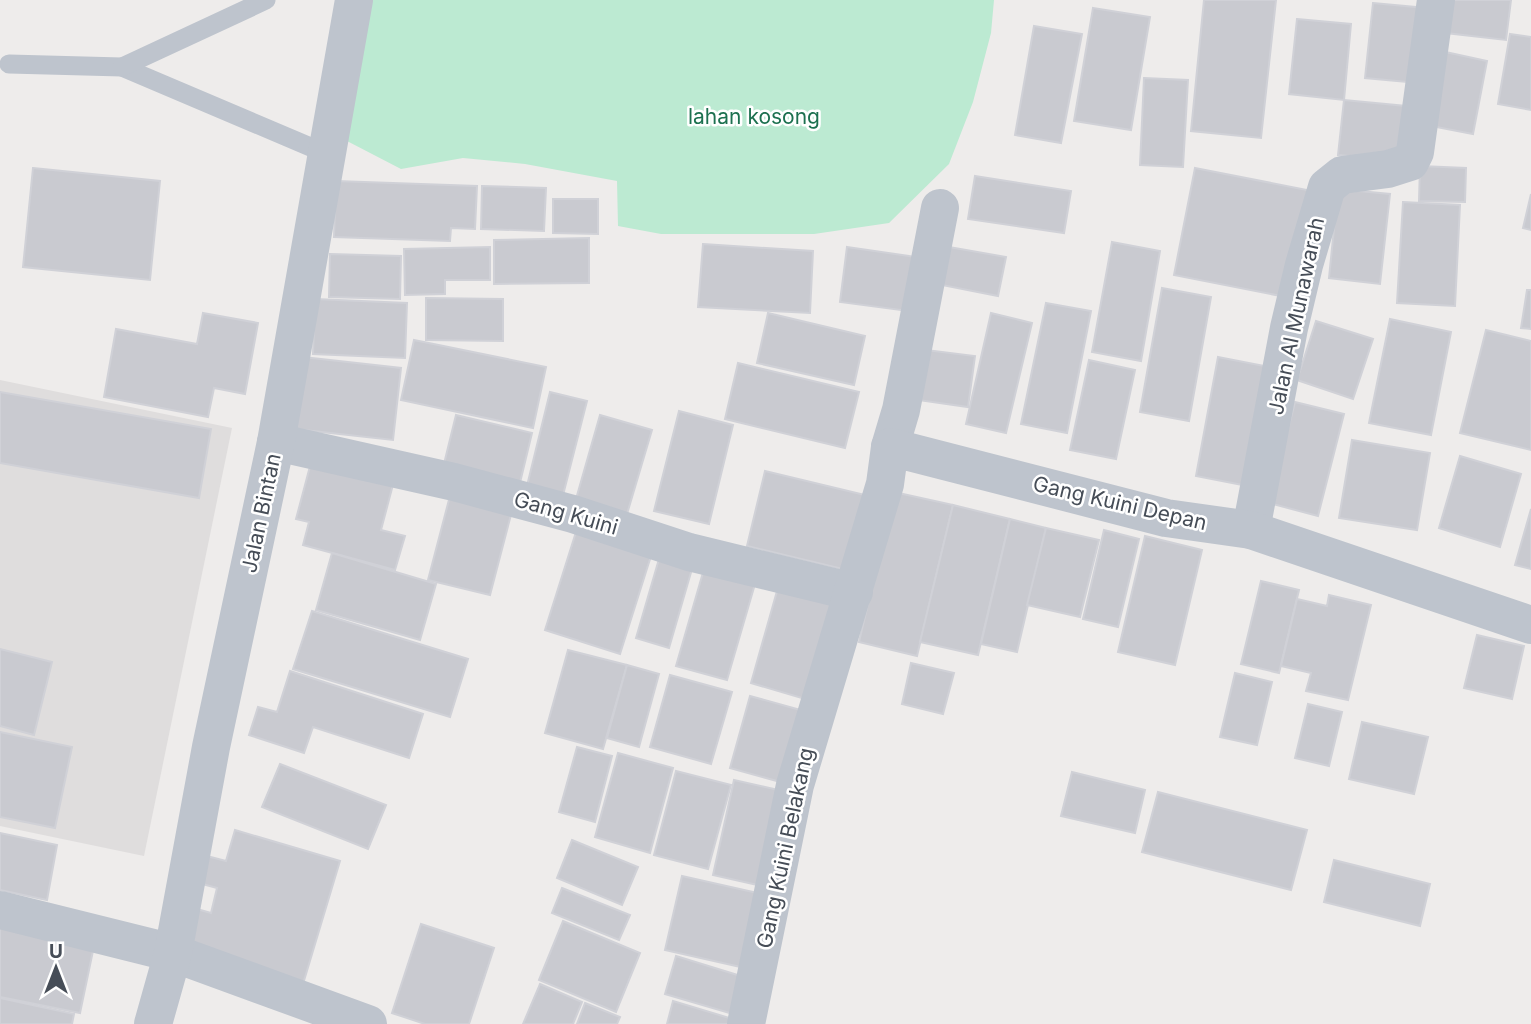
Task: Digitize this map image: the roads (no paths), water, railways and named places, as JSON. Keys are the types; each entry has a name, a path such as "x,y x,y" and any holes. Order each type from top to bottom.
{"street":[{"name":"Jalan Bintan","path":"153,1024 173,953 211,747 276,442 354,0"},
{"name":"Jalan Al Munawarah","path":"1251,530 1289,327 1327,187 1342,175 1388,169 1410,162 1418,139 1436,0"},
{"path":"854,592 885,484 890,447 901,410 940,208"},
{"name":"Gang Kuini","path":"276,442 454,482 573,514 689,552 854,592"},
{"name":"Gang Kuini Depan","path":"890,447 1166,518 1251,530 1531,625"},
{"name":"Gang Kuini Belakang","path":"746,1024 795,785 854,592"},
{"path":"0,910 173,953 368,1024"}],"lane":[{"path":"122,67 266,0"},
{"path":"9,64 122,67 327,154"}],"park label":[{"name":"lahan kosong","path":"754,116"}]}
